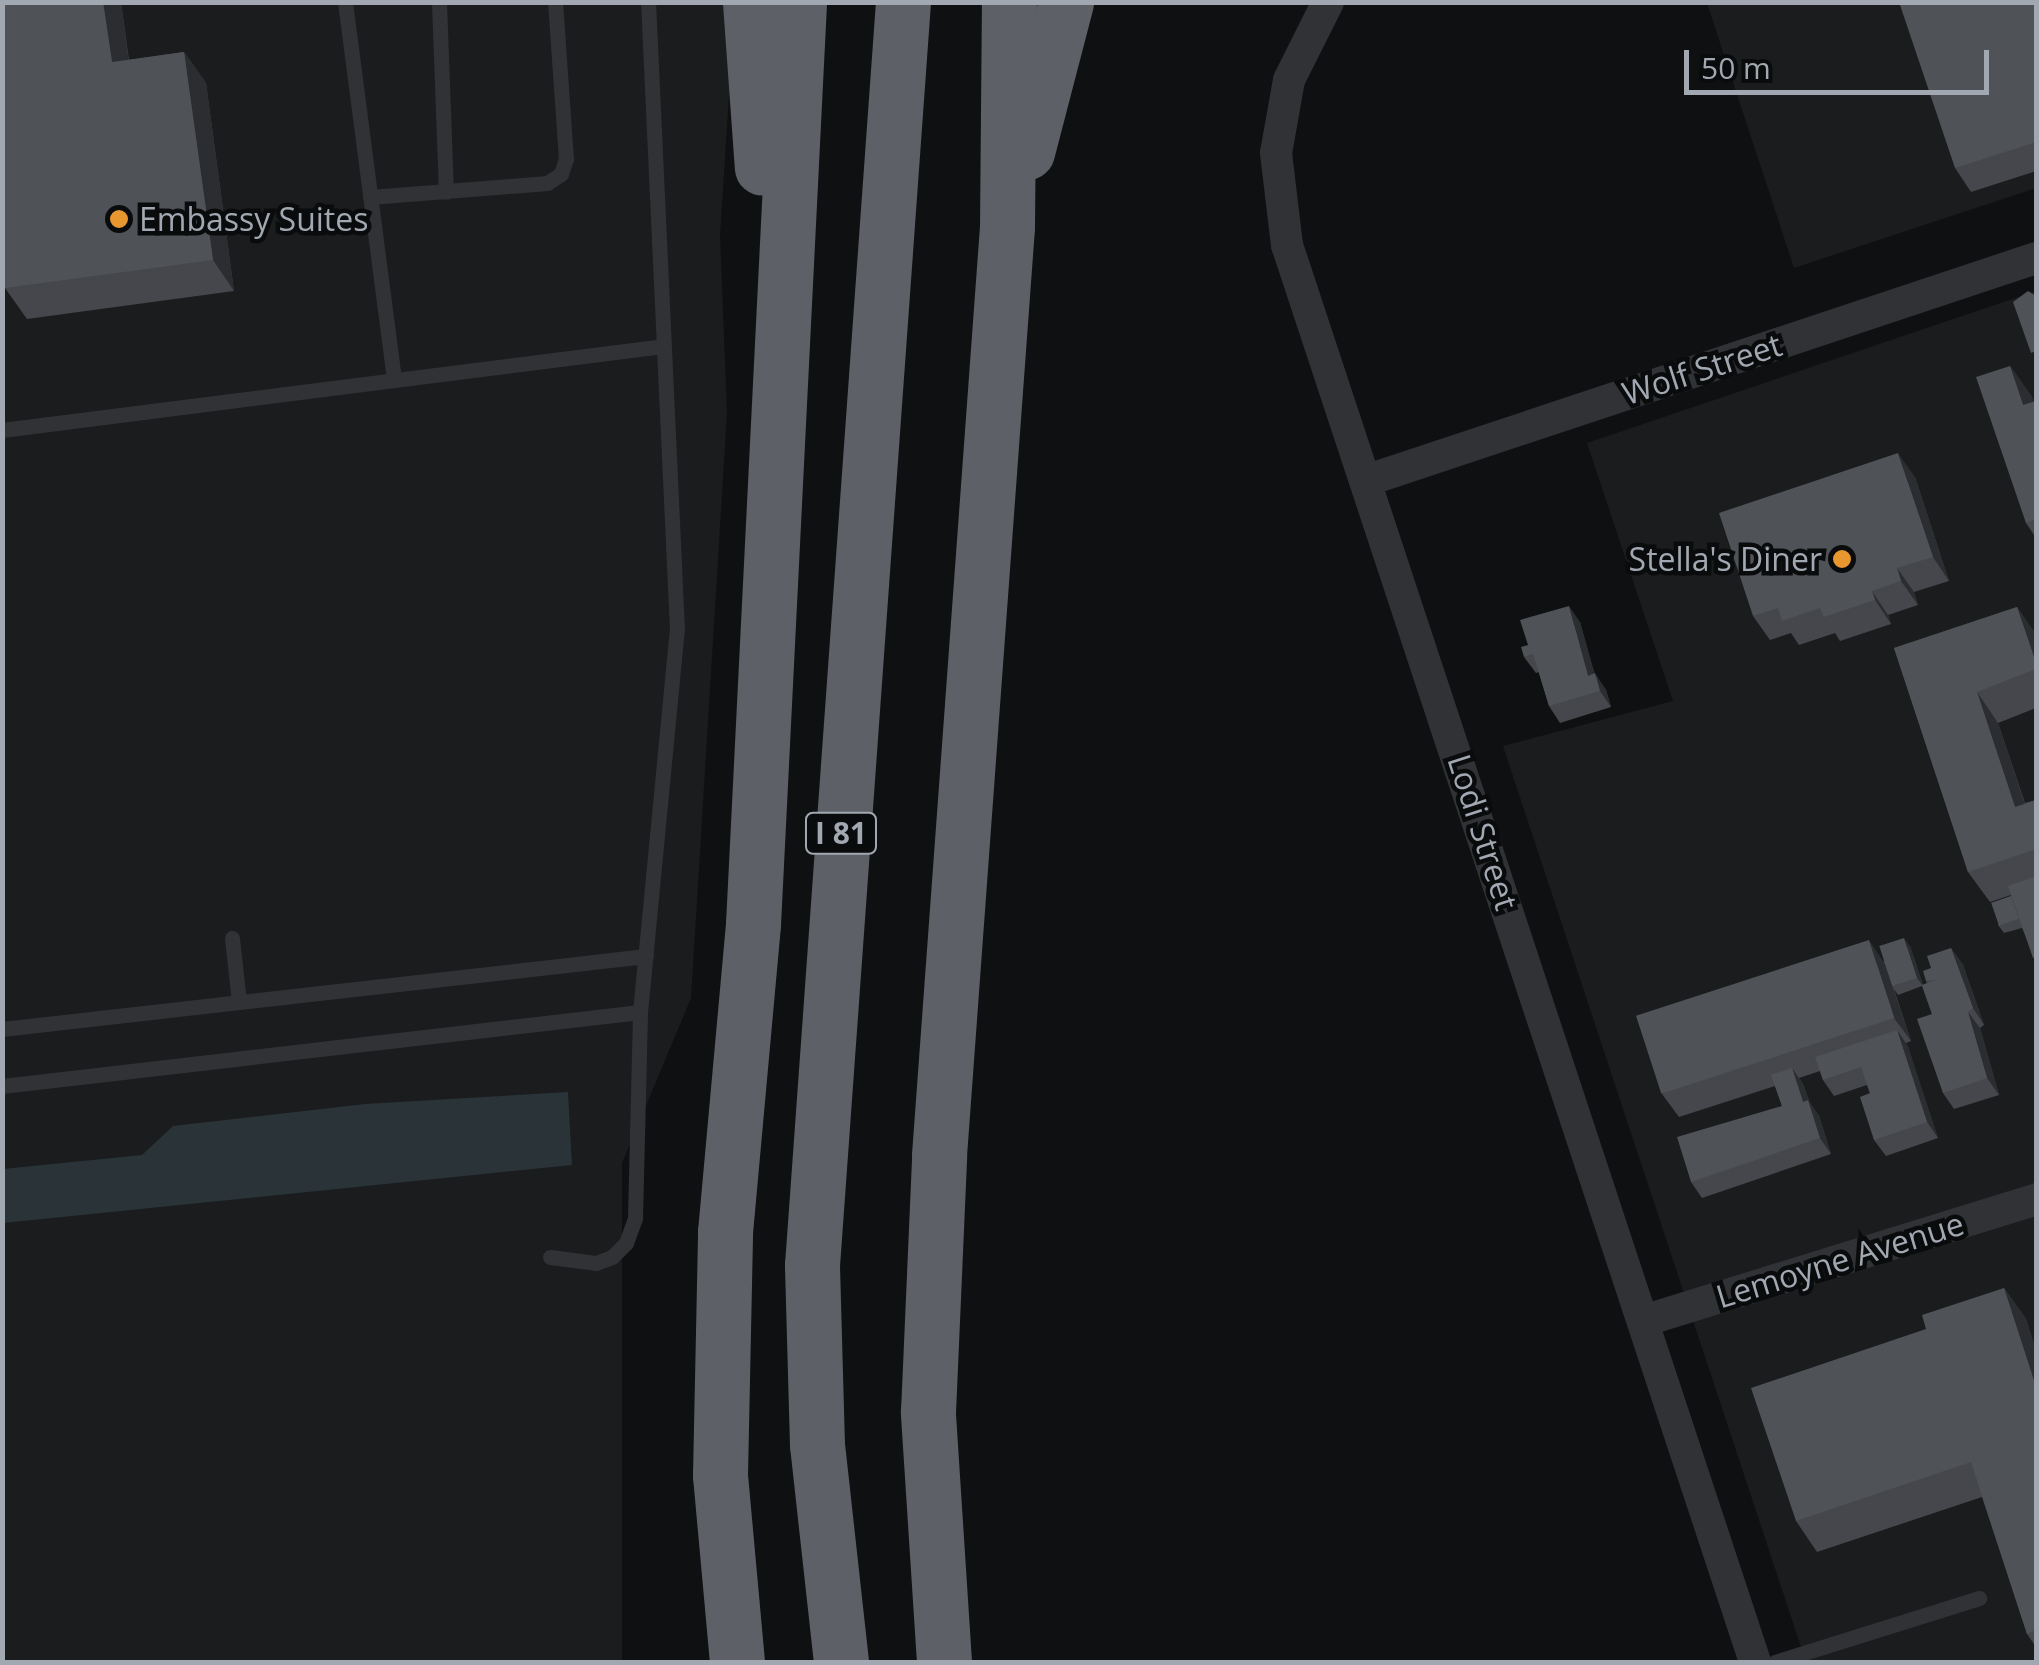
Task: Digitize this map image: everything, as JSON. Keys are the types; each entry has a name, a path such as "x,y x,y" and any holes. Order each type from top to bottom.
{"highway":[{"path":"750,2 778,450"},
{"path":"737,1662 720,1475 725,1232 753,924 799,2"},
{"name":"I 81","path":"841,1662 817,1445 812,1265 902,2"},
{"path":"944,1662 928,1412 936,1214 1006,227 1009,2"},
{"path":"1006,227 1066,2"}],"street":[{"name":"Lodi Street","path":"1328,2 1289,80 1276,153 1287,245 1368,480 1755,1662"},
{"name":"Wolf Street","path":"1368,480 2036,258"},
{"name":"Lemoyne Avenue","path":"1644,1321 2036,1199"}],"lane":[{"path":"345,2 394,380"},
{"path":"439,2 446,192"},
{"path":"370,198 548,183 562,174 566,158 555,2"},
{"path":"550,1256 596,1264 626,1244 635,1218 640,1151 640,1012 677,630 648,2"},
{"path":"2,430 663,346"},
{"path":"232,938 239,1002"},
{"path":"2,1029 646,956"},
{"path":"2,1086 640,1012"},
{"path":"1775,1662 1979,1598"}],"shaded area":[{"path":"3,3 735,3 720,235 727,413 691,998 622,1163 622,1662 3,1662"},
{"path":"1707,3 2036,3 2036,188 1794,268"},
{"path":"2036,291 2036,1662 1806,1662 1503,746 1673,701 1587,443"},
{"path":"568,1092 572,1165 3,1223 3,1169 142,1155 173,1126 365,1104"}],"building":[{"name":"Embassy Suites","path":"2,2 103,2 112,62 184,52 213,260 5,288"},
{"path":"1899,2 2036,2 2036,142 1955,168"},
{"path":"2028,291 2036,296 2036,351 2031,353 2013,302"},
{"path":"2010,366 2023,405 2036,401 2036,519 2026,523 1976,377"},
{"name":"Stella's Diner","path":"1898,453 1933,557 1897,568 1901,581 1872,591 1875,600 1824,617 1820,608 1782,621 1778,608 1753,616 1719,513"},
{"path":"1569,606 1588,676 1595,673 1600,691 1549,706 1533,654 1524,657 1521,647 1528,645 1520,620"},
{"path":"2017,607 2036,669 1977,692 2015,807 2036,800 2036,849 1968,872 1894,648"},
{"path":"2036,876 2036,957 2033,958 2008,886"},
{"path":"2011,896 2019,919 1999,926 1991,903"},
{"path":"1904,938 1917,978 1892,986 1879,946"},
{"path":"1869,940 1894,1018 1661,1094 1636,1016"},
{"path":"1951,948 1973,1008 1968,1012 1987,1078 1943,1093 1917,1019 1932,1014 1922,985 1936,980 1926,981 1923,971 1931,968 1927,956"},
{"path":"1897,1030 1927,1122 1874,1140 1860,1097 1870,1093 1861,1067 1823,1080 1815,1057"},
{"path":"1792,1068 1820,1138 1691,1182 1677,1137 1782,1106 1771,1075"},
{"path":"2004,1288 2036,1387 2036,1630 2027,1634 1971,1462 1796,1521 1751,1388 1926,1329 1922,1315"}],"place":[{"name":"Embassy Suites","path":"119,219"},
{"name":"Stella's Diner","path":"1842,559"}]}
